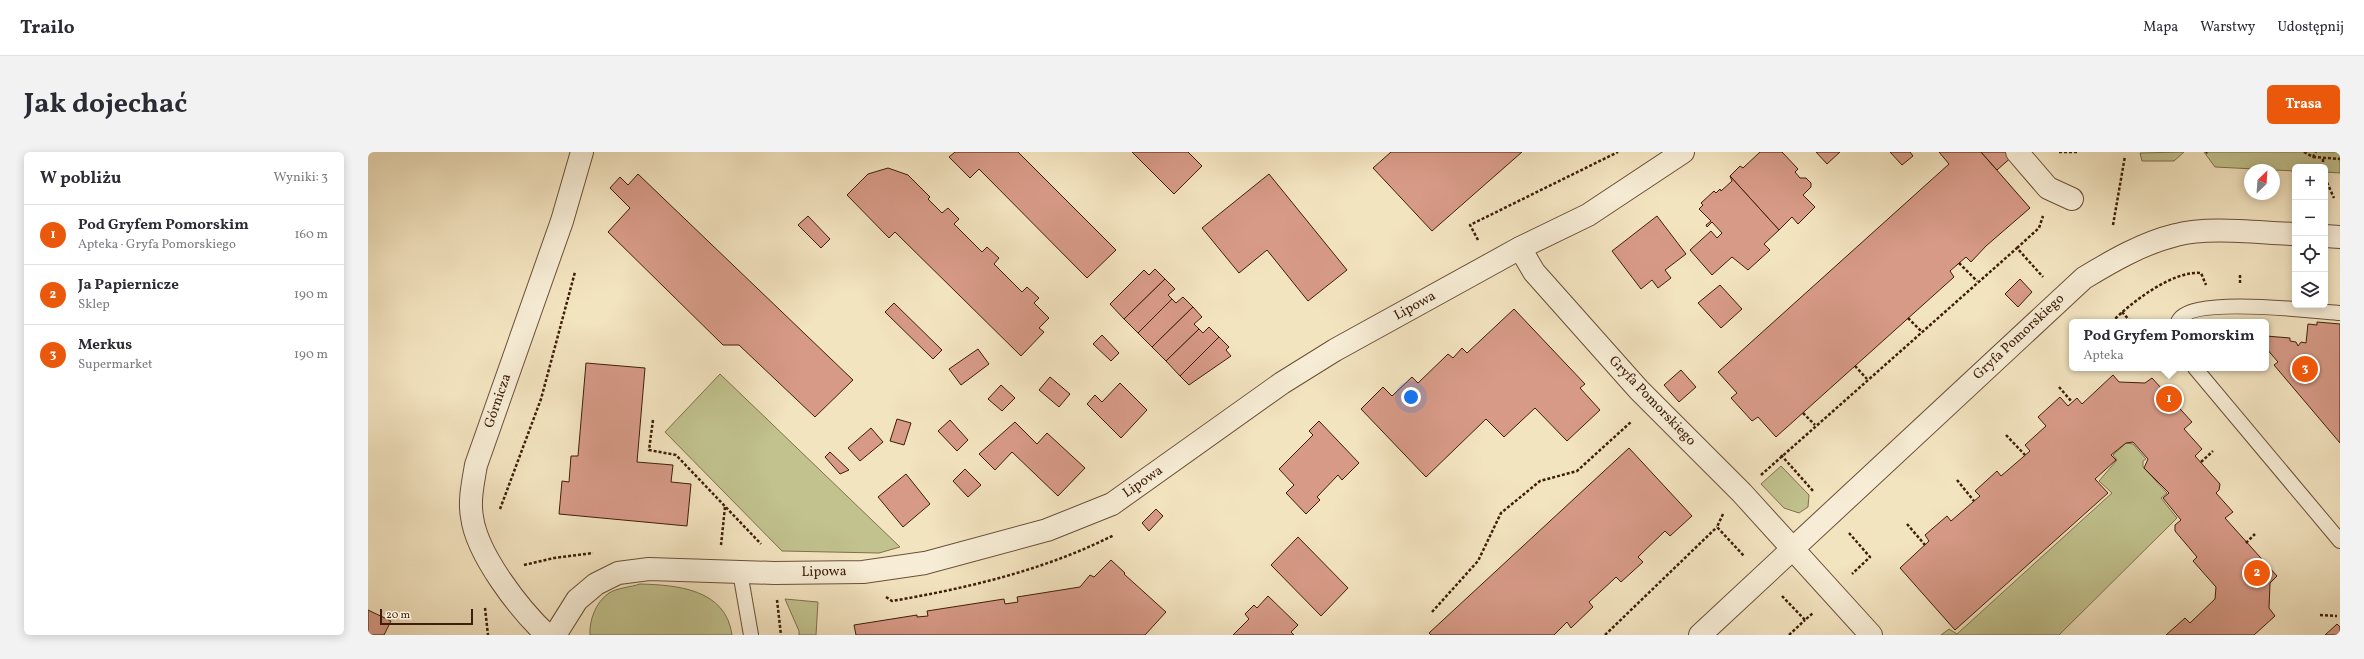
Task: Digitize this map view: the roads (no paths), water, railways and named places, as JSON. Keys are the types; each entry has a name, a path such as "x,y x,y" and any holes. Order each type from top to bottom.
{"street":[{"name":"Górnicza","path":"547,635 529,619 488,560 479,542 472,518 471,496 476,465 562,221 582,152"},
{"name":"Lipowa","path":"555,635 577,600 596,584 618,573 649,569 740,572 863,572 925,563 1040,532 1096,511 1112,504 1282,383 1335,350 1520,248 1588,215 1683,152"},
{"path":"2017,152 2048,188 2072,199"},
{"name":"Gryfa Pomorskiego","path":"1700,635 2062,297 2090,275 2139,249 2175,235 2198,231 2292,234"},
{"path":"2328,236 2340,237"},
{"name":"Gryfa Pomorskiego","path":"1520,248 1534,272 1639,390 1793,548 1871,635"}],"lane":[{"path":"2179,319 2193,310 2239,306 2340,313"},
{"path":"2198,371 2340,542"},
{"path":"740,572 751,635"}],"place":[{"name":"Merkus","path":"2305,369"},
{"name":"Pod Gryfem Pomorskim","path":"2169,399"},
{"name":"Ja Papiernicze","path":"2257,573"}]}
